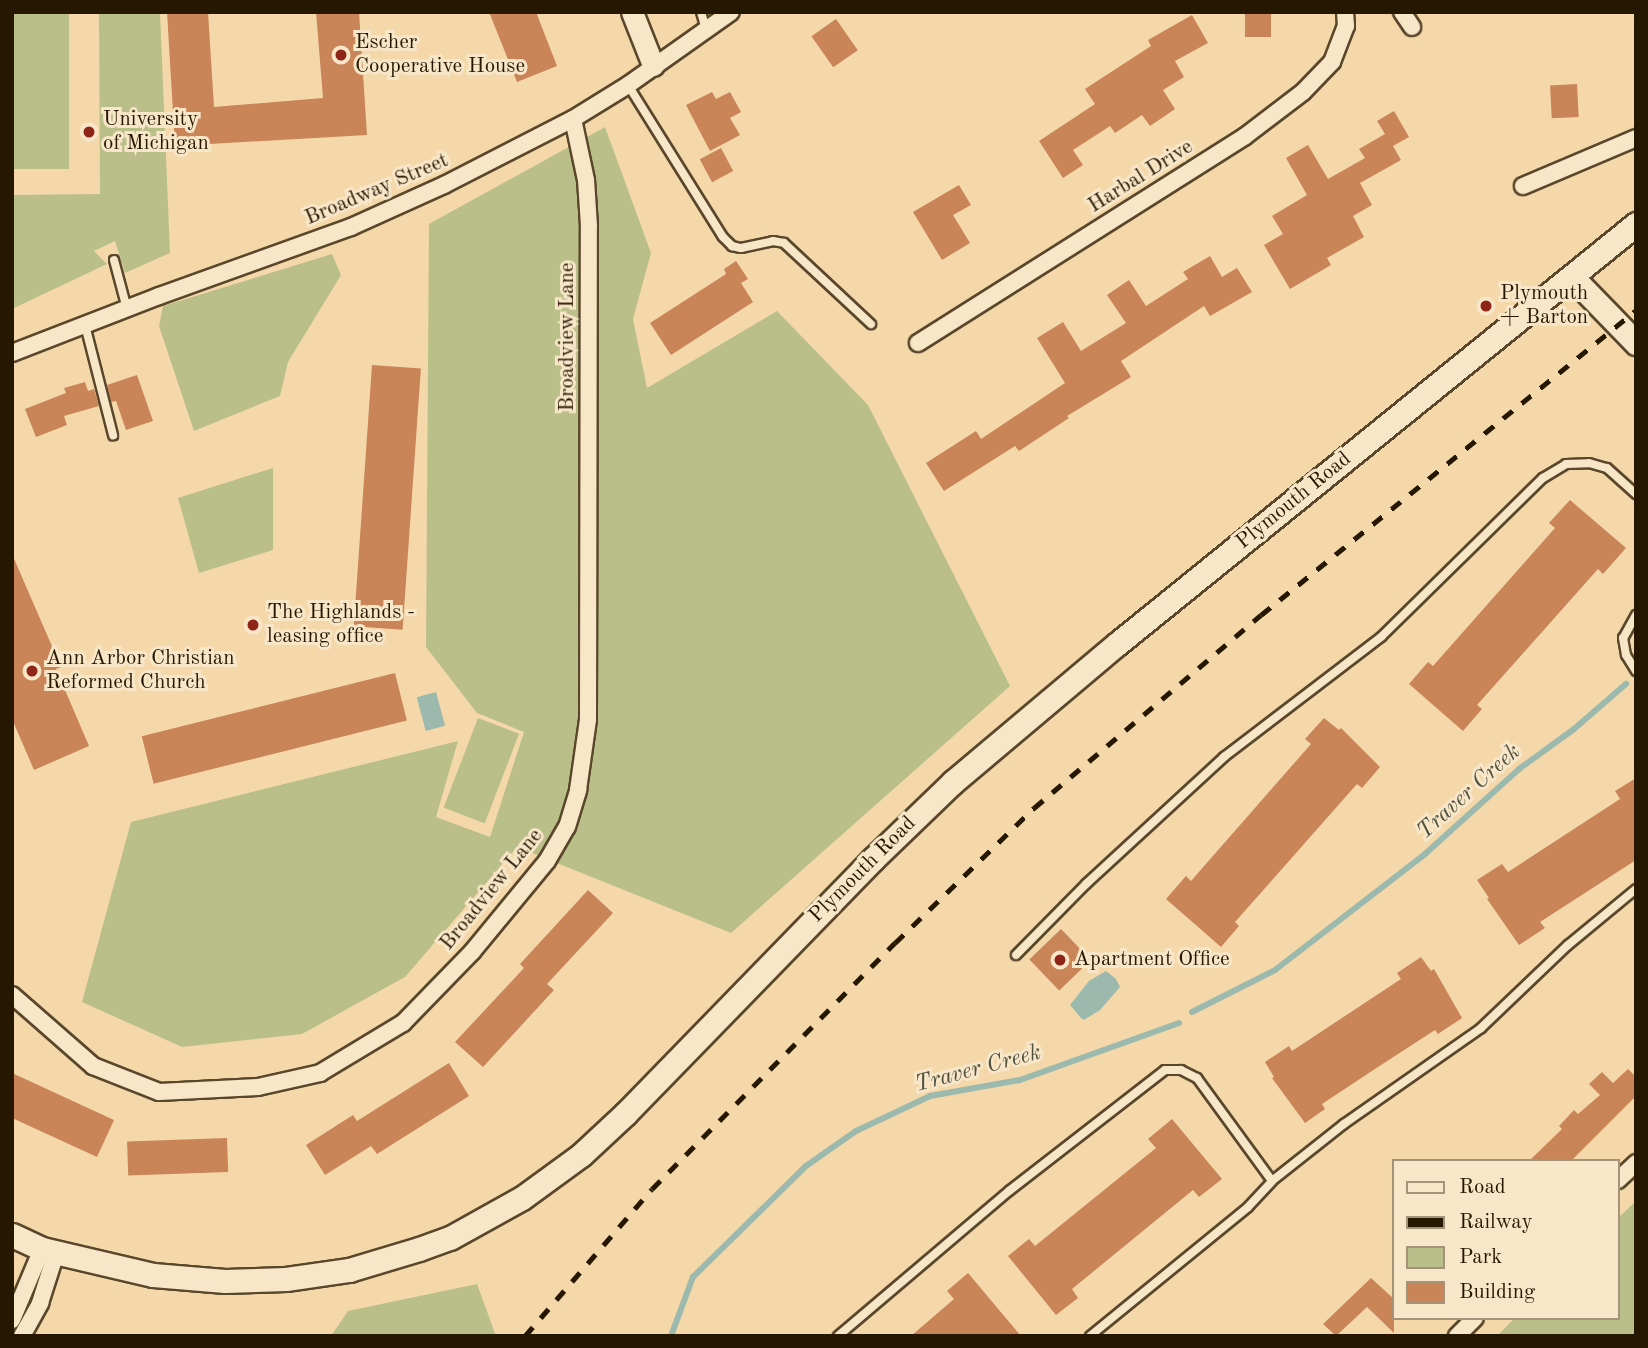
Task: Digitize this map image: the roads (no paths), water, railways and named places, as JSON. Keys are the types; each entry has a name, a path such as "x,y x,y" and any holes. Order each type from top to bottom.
{"main road":[{"name":"Plymouth Road","path":"12,1235 49,1251 99,1265 175,1278 225,1281 285,1279 349,1269 419,1249 450,1238 523,1198 582,1155 626,1113 873,859 953,782 1117,643 1636,224"},
{"path":"1572,277 1636,343"}],"street":[{"path":"632,12 653,65"},
{"name":"Broadway Street","path":"12,353 351,227 456,180 573,119 628,85 731,12"},
{"name":"Harbal Drive","path":"918,343 1244,137 1303,92 1332,62 1346,26 1345,12"},
{"path":"1402,12 1412,27"},
{"name":"Broadview Lane","path":"12,995 93,1066 159,1092 258,1087 320,1073 403,1023 472,953 547,861 567,827 578,790 588,720 589,226 586,180 573,119"},
{"path":"1523,186 1636,138"},
{"path":"1620,1178 1636,1163"},
{"path":"12,1320 49,1251"},
{"path":"22,1336 27,1332 40,1304 49,1251"},
{"path":"1457,1336 1473,1320"}],"lane":[{"path":"701,12 706,29"},
{"path":"628,85 723,237 732,246 741,248 773,241 784,243 871,324"},
{"path":"114,260 127,309"},
{"path":"85,325 113,435"},
{"path":"1016,955 1086,884 1224,757 1381,637 1543,478 1566,464 1589,463 1606,468 1636,494"},
{"path":"1636,615 1623,638 1626,655 1636,671"},
{"path":"1090,1336 1248,1208 1272,1181 1344,1124 1481,1027 1568,945 1636,889"},
{"path":"838,1336 1009,1191 1166,1070 1181,1070 1197,1078 1272,1181"}],"waterway":[{"name":"Traver Creek","path":"1192,1012 1275,970 1425,854 1519,769 1574,729 1626,684"},
{"name":"Traver Creek","path":"671,1336 693,1277 806,1166 856,1131 930,1096 1020,1080 1179,1023"}],"railway":[{"path":"525,1336 652,1189 895,943 1034,808 1261,615 1636,310"}],"place":[{"name":"Escher Cooperative House","path":"341,55"},
{"name":"University of Michigan","path":"89,132"},
{"name":"Plymouth + Barton","path":"1486,306"},
{"name":"The Highlands - leasing office","path":"253,625"},
{"name":"Ann Arbor Christian Reformed Church","path":"32,671"},
{"name":"Apartment Office","path":"1060,960"}]}
